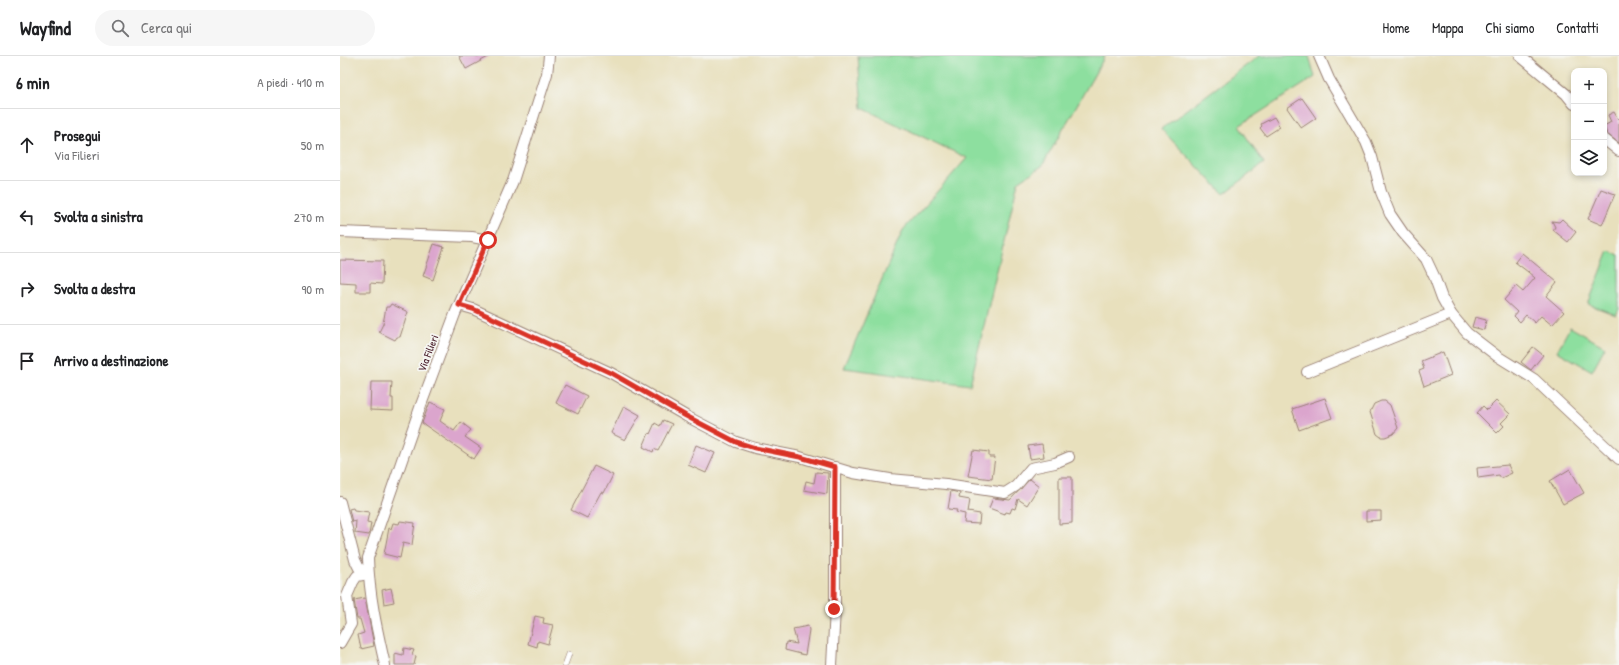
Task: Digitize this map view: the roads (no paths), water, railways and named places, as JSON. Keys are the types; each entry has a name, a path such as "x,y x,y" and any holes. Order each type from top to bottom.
{"street":[{"name":"Via Filieri","path":"385,665 368,574 368,558 421,405 459,305 488,240 528,136 547,74 549,56"},
{"path":"1319,56 1329,80 1366,142 1372,157 1381,192 1390,214 1403,233 1426,259 1442,298 1451,314 1467,333 1497,356 1534,379 1619,459"},
{"path":"1520,56 1566,94 1571,100"},
{"path":"1605,140 1619,151"},
{"path":"340,232 472,237 488,240"},
{"path":"459,305 478,311 611,373 686,416 736,442 755,448 800,457 854,473 890,479 946,484 1005,493 1016,486 1031,468 1055,463 1069,457"},
{"path":"1307,372 1451,314"},
{"path":"832,665 835,467"},
{"path":"340,502 355,560 359,568 368,574"},
{"path":"340,643 351,624 347,596 358,576 368,574"}],"lane":[{"path":"565,665 569,654"}]}
